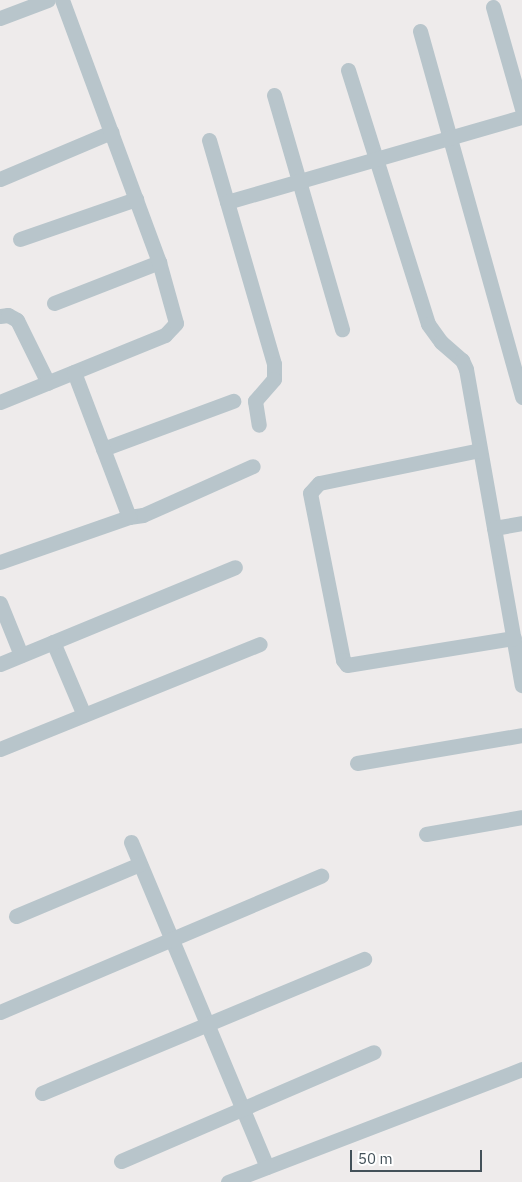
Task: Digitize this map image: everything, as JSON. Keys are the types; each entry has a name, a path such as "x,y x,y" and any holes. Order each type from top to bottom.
{"street":[{"path":"0,18 48,0"},
{"path":"0,402 172,330 176,323 176,314 159,262 62,0"},
{"path":"493,7 522,109"},
{"path":"420,31 522,397"},
{"path":"348,70 428,324 441,342 462,360 466,369 494,528 515,606 514,638 522,685"},
{"path":"274,95 342,329"},
{"path":"227,202 522,116"},
{"path":"0,179 111,132"},
{"path":"209,140 274,364 274,379 255,401 260,425"},
{"path":"20,239 136,199"},
{"path":"54,303 159,262"},
{"path":"0,316 8,315 17,320 48,383"},
{"path":"74,372 129,517"},
{"path":"103,449 233,401"},
{"path":"480,450 319,483 310,493 343,660 347,665 514,638"},
{"path":"0,562 129,517 143,515 253,466"},
{"path":"494,528 522,523"},
{"path":"0,664 235,567"},
{"path":"0,604 21,655"},
{"path":"53,642 84,715"},
{"path":"0,749 260,644"},
{"path":"357,762 522,735"},
{"path":"426,834 522,817"},
{"path":"131,842 266,1167"},
{"path":"16,916 140,864"},
{"path":"0,1012 172,942 321,876"},
{"path":"42,1094 364,959"},
{"path":"121,1162 243,1111 374,1052"},
{"path":"228,1182 522,1069"}]}
